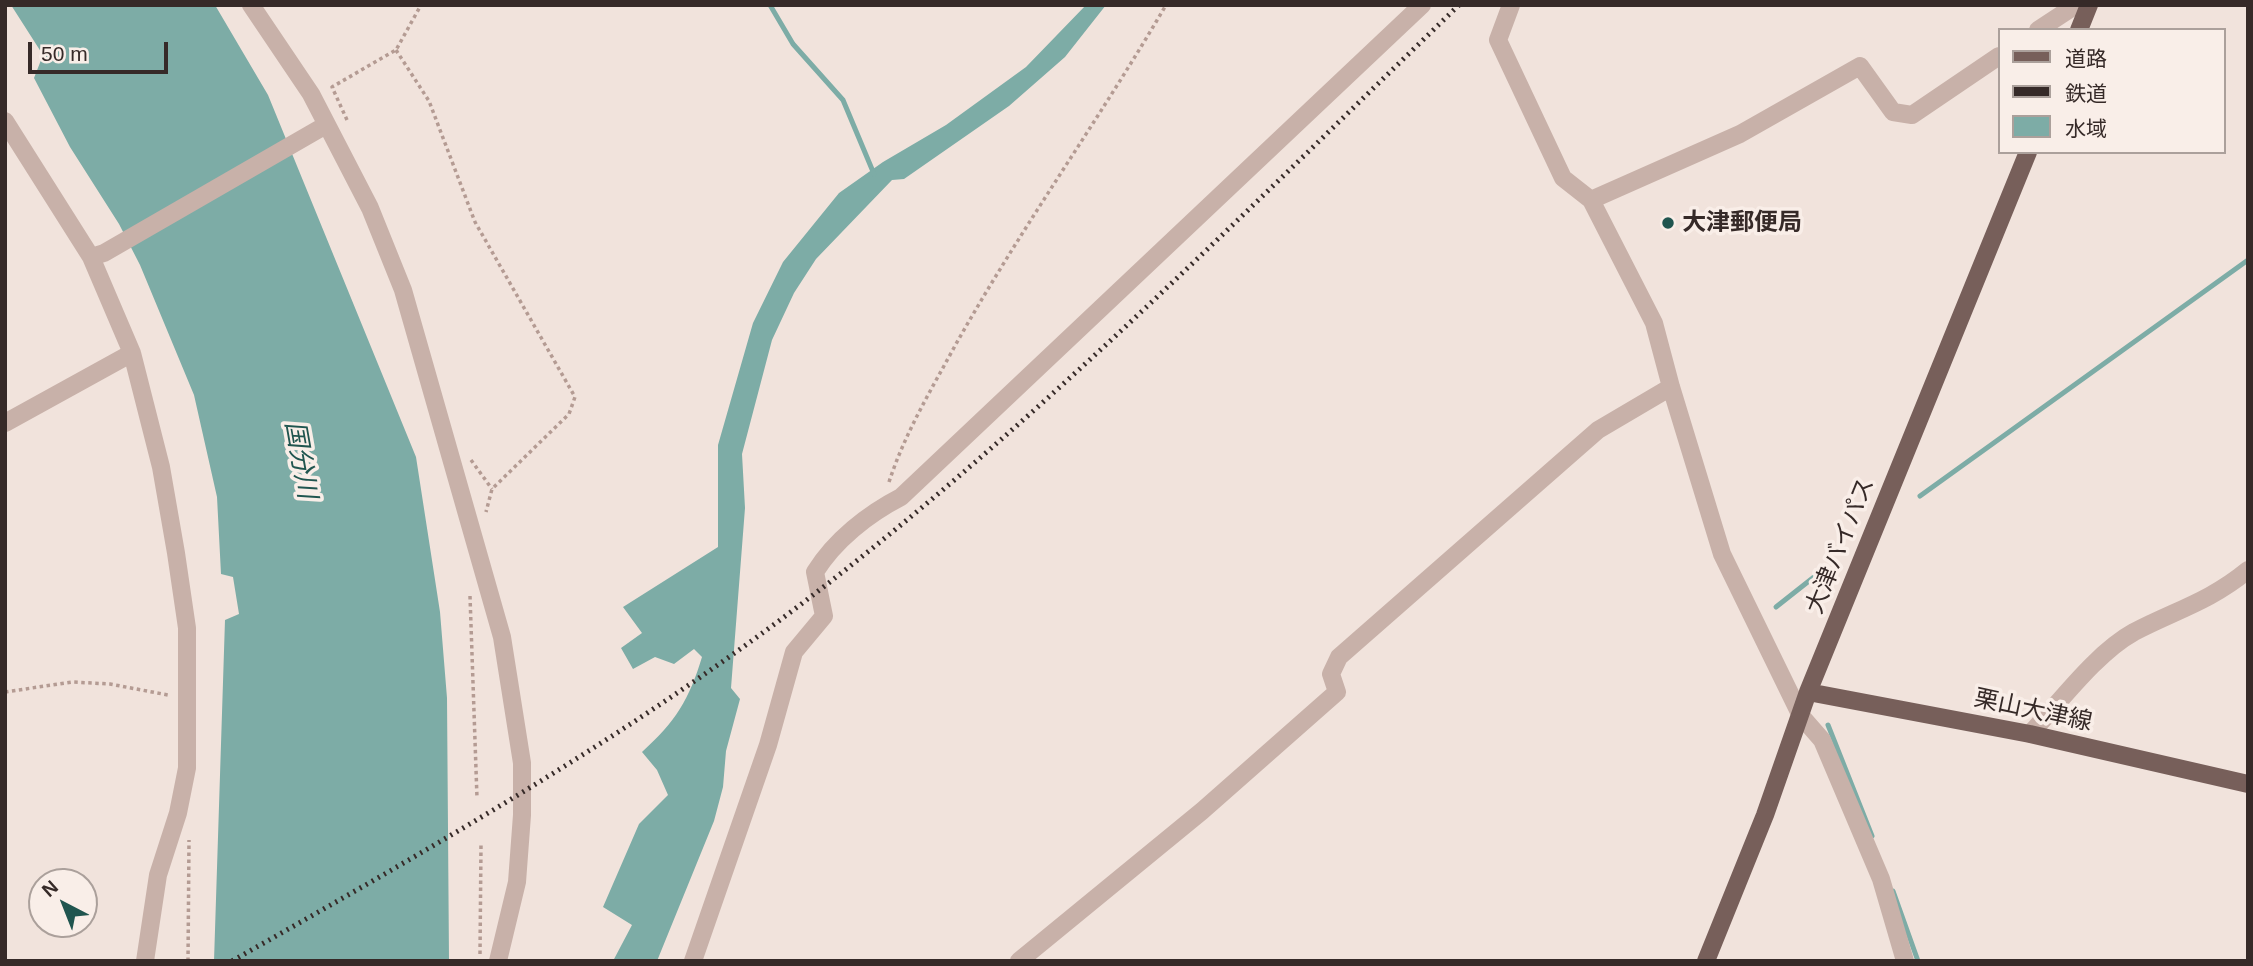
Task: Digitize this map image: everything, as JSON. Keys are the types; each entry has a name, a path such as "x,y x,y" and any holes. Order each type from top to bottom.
{"main road":[{"path":"2079,28 2089,5"},
{"name":"大津バイパス","path":"1706,961 1765,815 1808,692 2027,154"},
{"name":"栗山大津線","path":"1808,692 2030,734 2248,784"}],"street":[{"path":"251,5 311,93 370,208 403,290 502,637 522,763 517,882 498,961"},
{"path":"693,961 768,745 794,652 824,616 815,572 827,551 880,508 901,497 1422,5"},
{"path":"1511,5 1498,40 1563,178 1591,200 1654,323 1722,554 1801,716 1822,740 1881,879 1905,961"},
{"path":"2041,28 2076,5"},
{"path":"1591,200 1740,134 1860,66 1893,112 1912,115 1997,57"},
{"path":"5,121 97,255 132,353 160,467 187,628 187,768 178,813 158,875 145,961"},
{"path":"97,255 326,125"},
{"path":"5,423 132,353"},
{"path":"1019,961 1202,811 1337,692 1331,674 1339,657 1598,430 1671,387"},
{"path":"2030,734 2110,649 2133,633 2204,601 2248,570"}],"path":[{"path":"349,124 332,87 396,50 421,5"},
{"path":"880,508 904,439 991,282 1112,98 1166,5"},
{"path":"396,50 429,101 475,222 575,397 569,414 492,489 477,546"},
{"path":"470,595 477,799"},
{"path":"5,692 72,682 110,684 167,697 169,686"},
{"path":"188,961 189,832"},
{"path":"480,961 481,844"}],"water":[{"name":"国分川","path":"11,5 215,5 268,95 416,457 440,612 447,698 449,961 214,961 225,620 239,614 233,577 221,574 217,497 194,395 140,265 119,224 70,147 34,78 43,55"},
{"path":"1086,5 1106,5 1065,57 1009,106 904,179 892,180 816,259 794,293 772,340 742,454 745,508 731,688 740,699 726,751 723,787 714,821 657,961 613,961 632,925 603,907 639,824 668,795 657,770 642,752 680,709 702,657 694,649 674,664 655,657 633,669 621,648 642,633 623,607 718,547 718,445 753,323 783,262 839,193 883,162 946,125 1026,67"}],"waterway":[{"path":"770,5 793,44 843,100 874,174"},
{"path":"1920,496 2248,260"},
{"path":"1776,607 1814,577"},
{"path":"1828,725 1872,836"},
{"path":"1893,891 1918,961"}],"railway":[{"path":"232,961 452,835 596,747 736,652 804,602 891,533 1058,388 1220,237 1459,5"}],"place":[{"name":"大津郵便局","path":"1668,223"}]}
